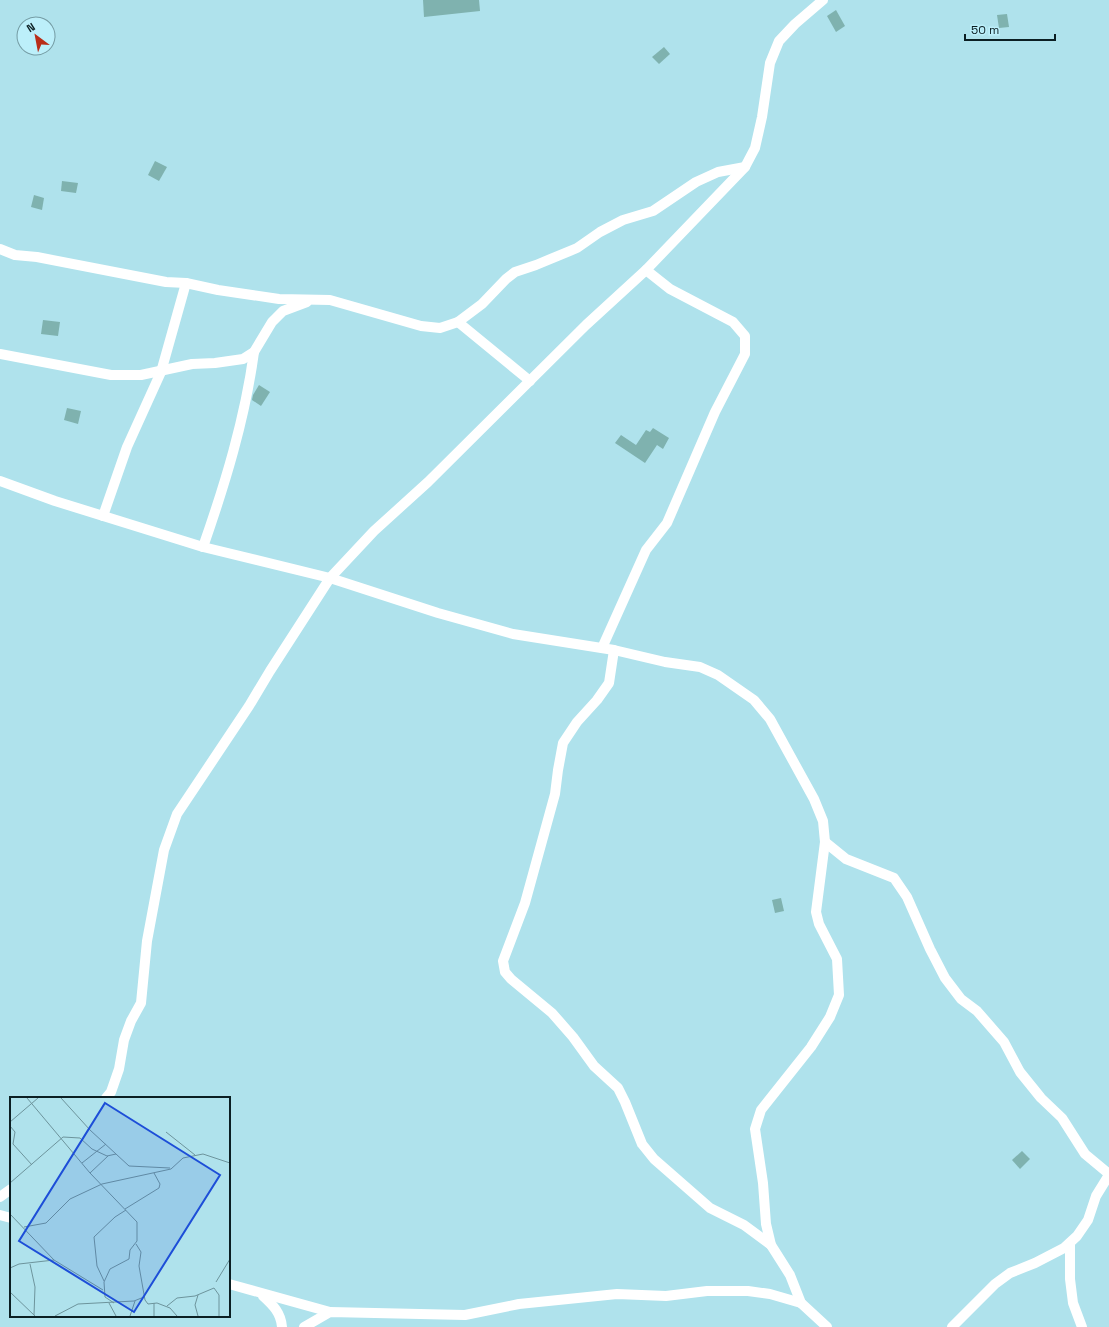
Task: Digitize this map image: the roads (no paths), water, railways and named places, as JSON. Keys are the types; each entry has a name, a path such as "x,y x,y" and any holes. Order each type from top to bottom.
{"street":[{"path":"107,1097 111,1092 119,1069 124,1040 141,1003 147,940 164,850 177,814 250,706 270,671 330,578 374,531 428,482 586,325 646,270 745,167 755,148 762,117 770,63 779,41 795,24 823,0"},
{"path":"0,249 15,255 37,257 166,282 186,283 218,290 278,299 330,300 421,326 440,328 458,322 482,304 515,272 577,248 623,220 653,211 696,182 718,172 745,167"},
{"path":"602,648 646,550 667,523 716,412 745,354 745,336 733,322 670,289 646,270"},
{"path":"103,516 127,447 161,372 186,283"},
{"path":"202,547 222,491 238,434 250,385 254,352 272,322 283,311 313,300"},
{"path":"458,322 530,381"},
{"path":"0,354 70,366 111,375 141,376 192,364 215,363 243,359 254,352"},
{"path":"0,481 55,501 202,547 330,578 438,613 513,634 614,650 665,662 700,667 718,675 754,700 770,719 814,799 822,821 824,842 816,912 818,924 837,959 839,995 830,1017 810,1047 762,1110 755,1129 763,1183 766,1224 771,1245 790,1275 801,1303 827,1327"},
{"path":"614,650 609,683 597,700 577,722 563,743 558,770 556,794 525,903 503,961 505,972 511,980 552,1013 573,1037 594,1066 618,1088 642,1144 654,1159 710,1208 744,1225 771,1245"},
{"path":"824,842 846,859 894,878 908,898 944,978 962,999 977,1011 1004,1042 1020,1072 1041,1098 1062,1118 1085,1154 1109,1174 1096,1196 1088,1220 1070,1243 1064,1248 1035,1263 1010,1273 995,1284 952,1327"},
{"path":"0,1197 10,1190"},
{"path":"0,1215 10,1218"},
{"path":"1070,1243 1072,1303 1082,1327"},
{"path":"230,1284 330,1312 465,1315 519,1304 617,1294 666,1296 707,1291 748,1291 770,1294 801,1303"},
{"path":"262,1294 276,1308 282,1327"},
{"path":"304,1327 330,1312"}]}
